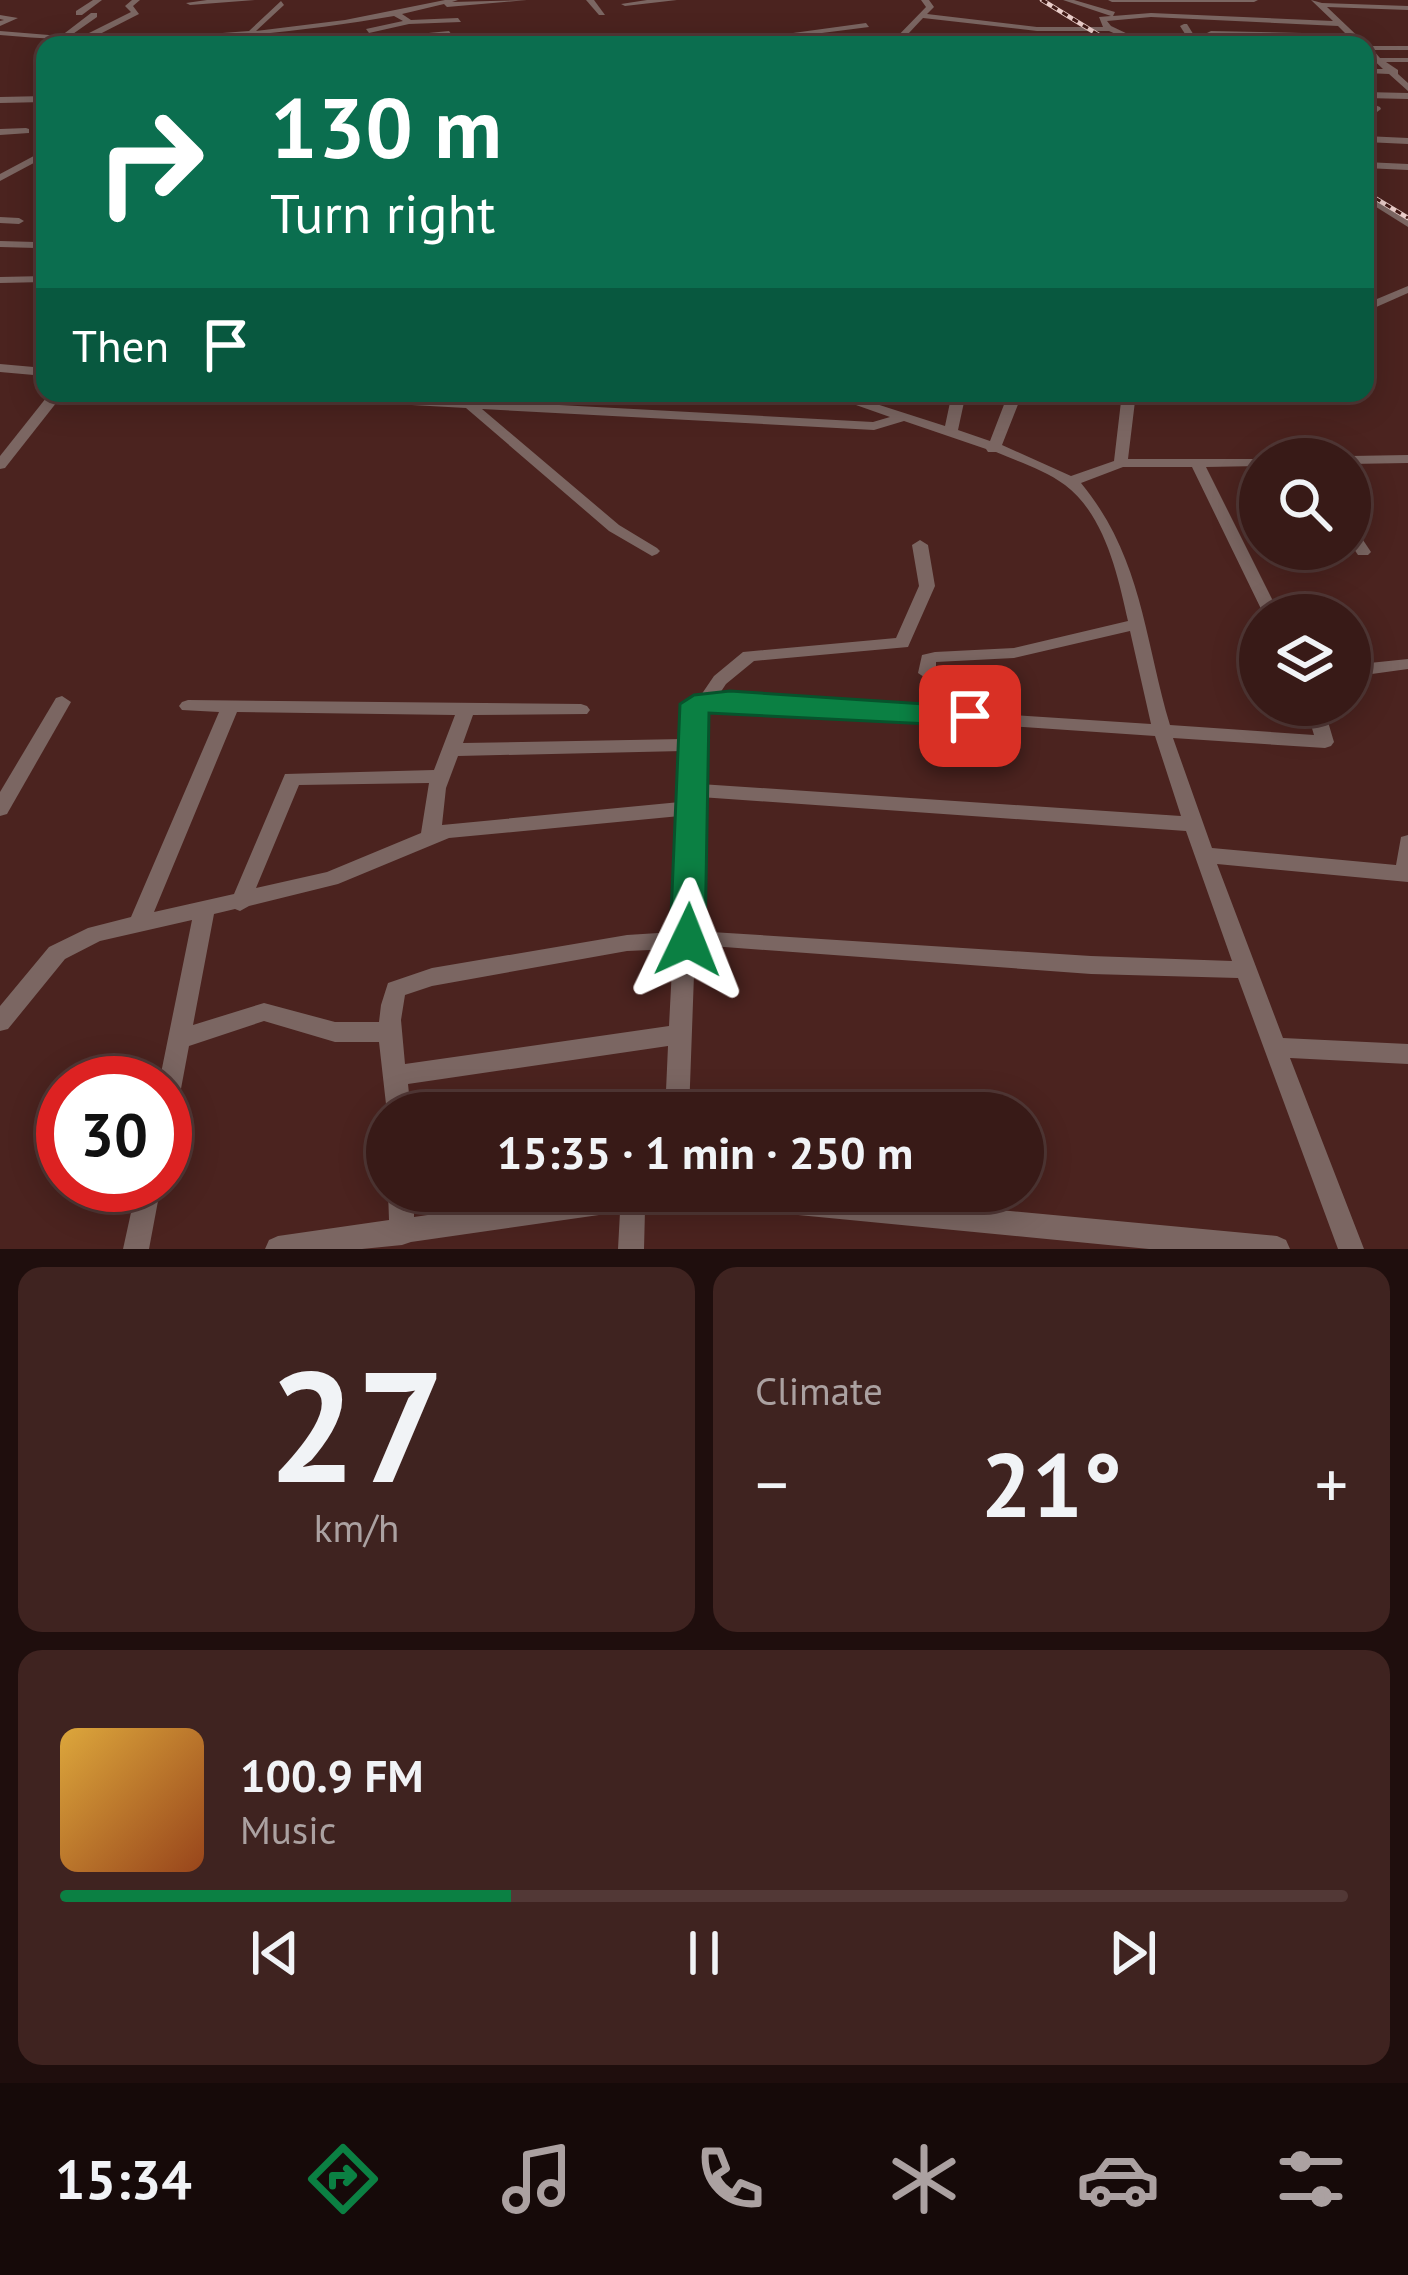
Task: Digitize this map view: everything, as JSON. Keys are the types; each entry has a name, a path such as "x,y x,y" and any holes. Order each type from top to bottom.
{"street":[{"path":"80,13 98,0"},
{"path":"89,36 136,12 129,6 136,0"},
{"path":"189,1 251,0"},
{"path":"169,36 396,13 454,0"},
{"path":"423,5 524,0"},
{"path":"590,0 602,13"},
{"path":"625,4 673,0"},
{"path":"904,36 926,8 941,0"},
{"path":"1067,0 1120,16 1132,26"},
{"path":"1112,0 1254,0"},
{"path":"189,1 213,34"},
{"path":"1142,1 1162,16"},
{"path":"253,30 281,3"},
{"path":"1318,3 1408,8"},
{"path":"1318,3 1356,36"},
{"path":"926,8 1043,36"},
{"path":"396,13 409,22"},
{"path":"1184,22 1218,14 1228,20"},
{"path":"68,36 94,15"},
{"path":"1110,29 1102,19 1162,16 1220,36"},
{"path":"369,32 409,22 458,20"},
{"path":"1202,20 1210,33"},
{"path":"441,21 451,36"},
{"path":"1184,22 1342,24"},
{"path":"1184,22 1191,36"},
{"path":"1250,22 1273,34"},
{"path":"0,24 36,37"},
{"path":"777,36 866,25"},
{"path":"904,36 1110,29 1126,36"},
{"path":"401,36 449,33"},
{"path":"1210,33 1356,36"},
{"path":"0,44 23,35"},
{"path":"1374,48 1408,48"},
{"path":"1374,53 1406,89"},
{"path":"1374,60 1408,61"},
{"path":"1374,71 1408,72"},
{"path":"1374,84 1406,89"},
{"path":"1374,97 1406,89"},
{"path":"0,100 36,99"},
{"path":"0,132 26,131"},
{"path":"1374,140 1408,141"},
{"path":"2,177 36,158"},
{"path":"1374,165 1408,167"},
{"path":"1374,201 1408,224"},
{"path":"0,220 19,220"},
{"path":"0,244 36,245"},
{"path":"0,280 36,279"},
{"path":"1374,304 1408,290"},
{"path":"0,368 36,371"},
{"path":"0,464 51,402"},
{"path":"415,402 874,426 901,417"},
{"path":"522,410 526,402"},
{"path":"545,411 550,402"},
{"path":"857,402 993,448 1072,481 1088,500 1119,560 1161,728 1351,1249"},
{"path":"950,434 957,402"},
{"path":"993,448 1012,402"},
{"path":"1121,463 1128,402"},
{"path":"471,407 614,528 652,551"},
{"path":"1371,460 1408,459"},
{"path":"1072,481 1121,463 1239,463"},
{"path":"1198,464 1262,594"},
{"path":"678,1092 688,940 691,710 706,701 720,680 749,656 902,643 926,586 928,566 920,545"},
{"path":"927,673 928,659 935,657 1014,652 1136,625"},
{"path":"1371,668 1408,664"},
{"path":"706,701 1325,742 1320,726"},
{"path":"2,801 62,702"},
{"path":"188,706 581,710"},
{"path":"138,925 230,707"},
{"path":"431,835 442,776 465,712"},
{"path":"451,750 691,745"},
{"path":"240,903 280,797 292,779 442,776"},
{"path":"0,1022 57,953 95,934 331,879 431,835 691,799 1194,824"},
{"path":"1205,855 1407,874 1408,842"},
{"path":"176,1056 204,910"},
{"path":"398,1092 386,1032 396,989 412,981 627,943 688,940 1247,970"},
{"path":"180,1039 264,1012 335,1032 386,1032"},
{"path":"398,1075 682,1034"},
{"path":"1276,1047 1408,1054"},
{"path":"136,1249 144,1212"},
{"path":"402,1212 402,1233"},
{"path":"278,1249 331,1247 541,1212"},
{"path":"631,1249 632,1212"},
{"path":"877,1212 1277,1249"}],"railway":[{"path":"1042,0 1100,36"},
{"path":"1374,197 1408,218"}],"route":[{"path":"688,940 694,704 730,701 970,716"}]}
